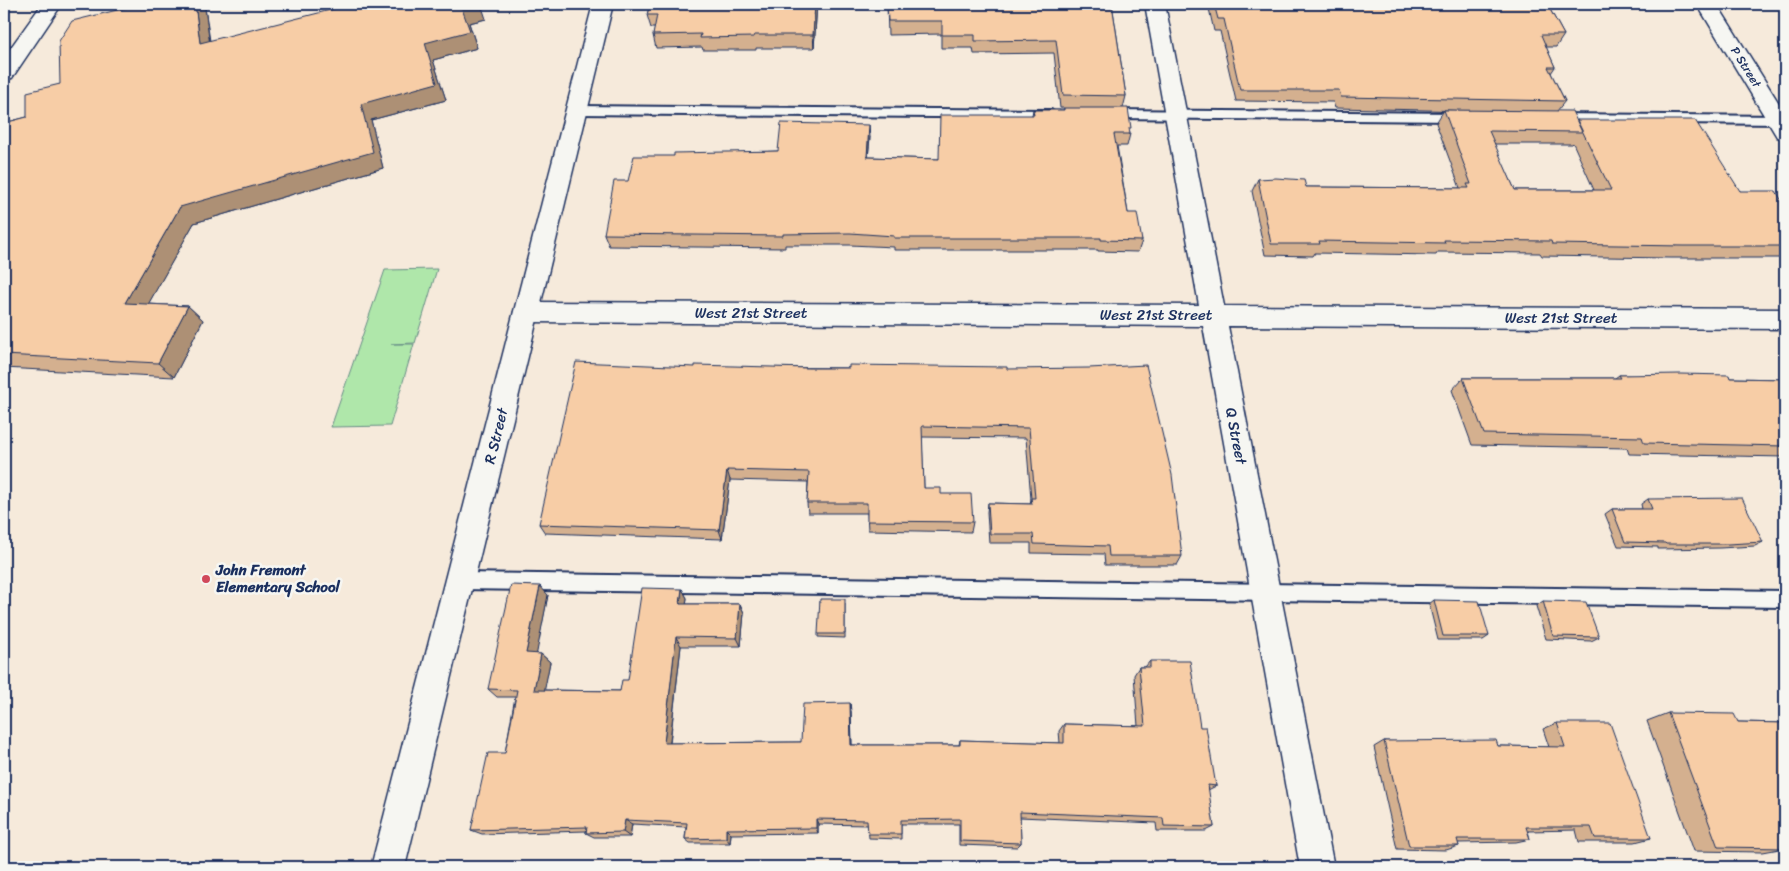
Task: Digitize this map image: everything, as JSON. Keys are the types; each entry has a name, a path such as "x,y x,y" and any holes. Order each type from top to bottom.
{"street":[{"path":"4,73 52,4"},
{"name":"R Street","path":"388,867 604,4"},
{"name":"Q Street","path":"1155,4 1317,867"},
{"name":"P Street","path":"1707,4 1783,123"},
{"name":"West 21st Street","path":"527,312 1785,319"}],"lane":[{"path":"577,110 1066,114"},
{"path":"1096,114 1472,117"},
{"path":"1541,118 1783,123"},
{"path":"459,581 1785,599"}],"green space":[{"path":"437,269 415,343 391,344 414,344 390,426 331,427 385,270"}],"building":[{"path":"142,4 195,4 200,43 354,4 472,4 461,6 470,31 425,43 437,83 361,104 373,152 180,207 125,303 188,306 158,363 4,355 4,123 27,117 27,92 60,84 59,41 72,21"},
{"path":"650,4 815,4 813,35 754,35 754,37 700,38 701,34 653,35 657,15 647,15"},
{"path":"887,4 1112,4 1126,96 1063,95 1056,40 975,41 975,35 942,35 942,21 888,21"},
{"path":"1214,4 1547,4 1564,35 1541,35 1555,67 1548,67 1565,101 1341,97 1339,90 1240,90 1224,19 1218,19"},
{"path":"1064,108 1128,108 1130,134 1114,134 1128,213 1137,213 1142,241 1101,240 1101,238 894,238 894,236 850,233 783,234 783,236 604,234 614,181 628,181 634,156 674,156 674,153 778,151 781,123 869,125 867,157 939,159 940,115 1034,115 1033,110 1064,110"},
{"path":"1444,110 1572,111 1582,132 1489,131 1515,190 1611,190 1577,120 1695,120 1740,191 1776,191 1785,206 1785,246 1552,244 1551,241 1444,240 1445,243 1319,241 1320,244 1271,244 1258,179 1304,180 1306,187 1469,188 1467,184 1471,184"},
{"path":"576,362 695,367 695,365 809,368 849,368 849,365 1007,367 1007,369 1146,365 1172,475 1182,556 1109,556 1108,546 1034,544 1033,534 990,534 988,503 1032,504 1031,498 1035,498 1029,428 922,426 924,488 941,488 941,494 971,494 973,522 867,521 867,503 807,503 809,472 727,470 719,530 539,524"},
{"path":"1619,375 1729,375 1730,378 1785,379 1785,446 1644,443 1642,437 1484,434 1463,378 1621,378"},
{"path":"1742,498 1763,542 1666,544 1625,542 1612,509 1652,509 1648,499"},
{"path":"511,585 540,586 526,653 541,654 534,690 620,691 622,680 628,680 642,588 682,589 680,604 740,604 737,638 676,637 664,743 801,742 803,704 850,703 851,745 960,745 960,740 1064,743 1064,724 1145,726 1139,667 1150,667 1150,661 1190,661 1200,727 1206,727 1216,786 1208,785 1214,827 1164,826 1163,818 1020,812 1021,843 960,841 960,819 901,820 901,834 868,834 867,820 816,819 816,828 726,829 726,838 685,839 687,823 625,820 623,832 586,833 587,827 471,830 488,753 505,753 517,690 488,689"},
{"path":"820,599 845,599 845,634 818,634"},
{"path":"1434,600 1479,601 1489,636 1443,636"},
{"path":"1543,601 1586,602 1599,637 1553,636"},
{"path":"1668,713 1734,714 1738,722 1785,723 1785,848 1718,847"},
{"path":"1557,723 1610,723 1651,838 1595,838 1591,827 1526,827 1530,839 1457,839 1459,846 1409,846 1384,741 1496,740 1498,746 1565,747"}],"place":[{"name":"John Fremont Elementary School","path":"206,579"}]}
